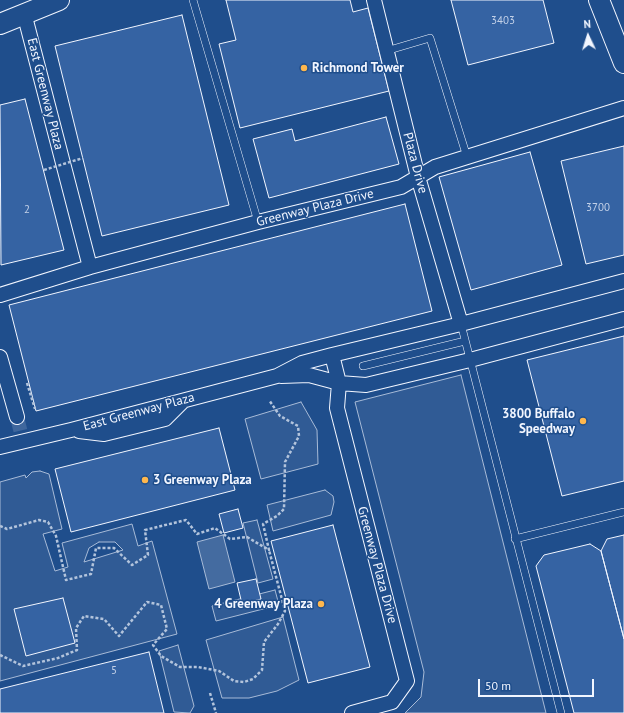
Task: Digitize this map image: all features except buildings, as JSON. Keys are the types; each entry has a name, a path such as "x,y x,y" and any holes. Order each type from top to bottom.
{"main road":[{"path":"0,24 59,0"},
{"path":"599,0 624,63"}],"street":[{"name":"Plaza Drive","path":"374,0 418,178 461,324"},
{"name":"East Greenway Plaza","path":"24,14 90,267"},
{"name":"Greenway Plaza Drive","path":"0,295 90,267 258,222 401,188 435,167 624,108"},
{"path":"277,376 302,363 461,324 624,280"},
{"path":"277,376 309,375 339,383 366,384 470,360 624,319"},
{"name":"Greenway Plaza Drive","path":"332,355 339,383 337,408 407,681 392,702 352,713"},
{"path":"0,356 17,417"},
{"name":"East Greenway Plaza","path":"0,447 71,430 104,434 165,418 184,401 277,376"}],"lane":[{"path":"193,0 258,222"},
{"path":"386,51 430,38 467,157"},
{"path":"461,324 515,539 561,713"},
{"path":"363,366 465,341"},
{"path":"515,539 624,512"}],"path":[{"path":"44,170 83,158"},
{"path":"28,383 34,409"},
{"path":"0,655 23,666 58,658 77,650 76,628 84,616 104,619 119,636 147,602 162,605 167,629 153,644 161,656 180,667 198,667 219,671 234,681 244,682 253,679 262,670 264,642 278,624 285,611 263,524 277,516 284,509 285,462 299,436 298,426 280,416 269,400"},
{"path":"0,526 7,529 39,520 48,522 56,536 66,580 91,574 96,548 114,548 132,565 148,555 145,530 186,520 197,534 215,528 230,539 246,537 269,550"},
{"path":"210,693 216,713"}],"shaded area":[{"path":"461,375 546,713 405,713 421,697 424,672 355,402"},
{"path":"301,402 317,430 318,464 261,479 245,419"},
{"path":"40,471 49,474 62,529 43,534 55,571 68,567 62,543 132,524 138,546 152,541 177,634 0,681 0,482 25,475 26,478 32,472","holes":["99,542 115,542 123,550 84,562 89,548"]},
{"path":"325,490 333,496 334,502 331,515 273,531 267,505"},
{"path":"257,520 273,579 258,583 243,523"},
{"path":"223,535 235,582 209,589 197,542"},
{"path":"275,590 279,605 216,621 212,606"},
{"path":"283,617 299,680 277,691 249,698 222,698 206,640"},
{"path":"178,645 194,706 190,713 174,712 159,651"}],"tunnel":[{"path":"17,417 22,437"}],"place":[{"name":"Richmond Tower","path":"304,68"},
{"name":"3800 Buffalo Speedway","path":"583,421"},
{"name":"3 Greenway Plaza","path":"145,480"},
{"name":"4 Greenway Plaza","path":"321,604"}]}
